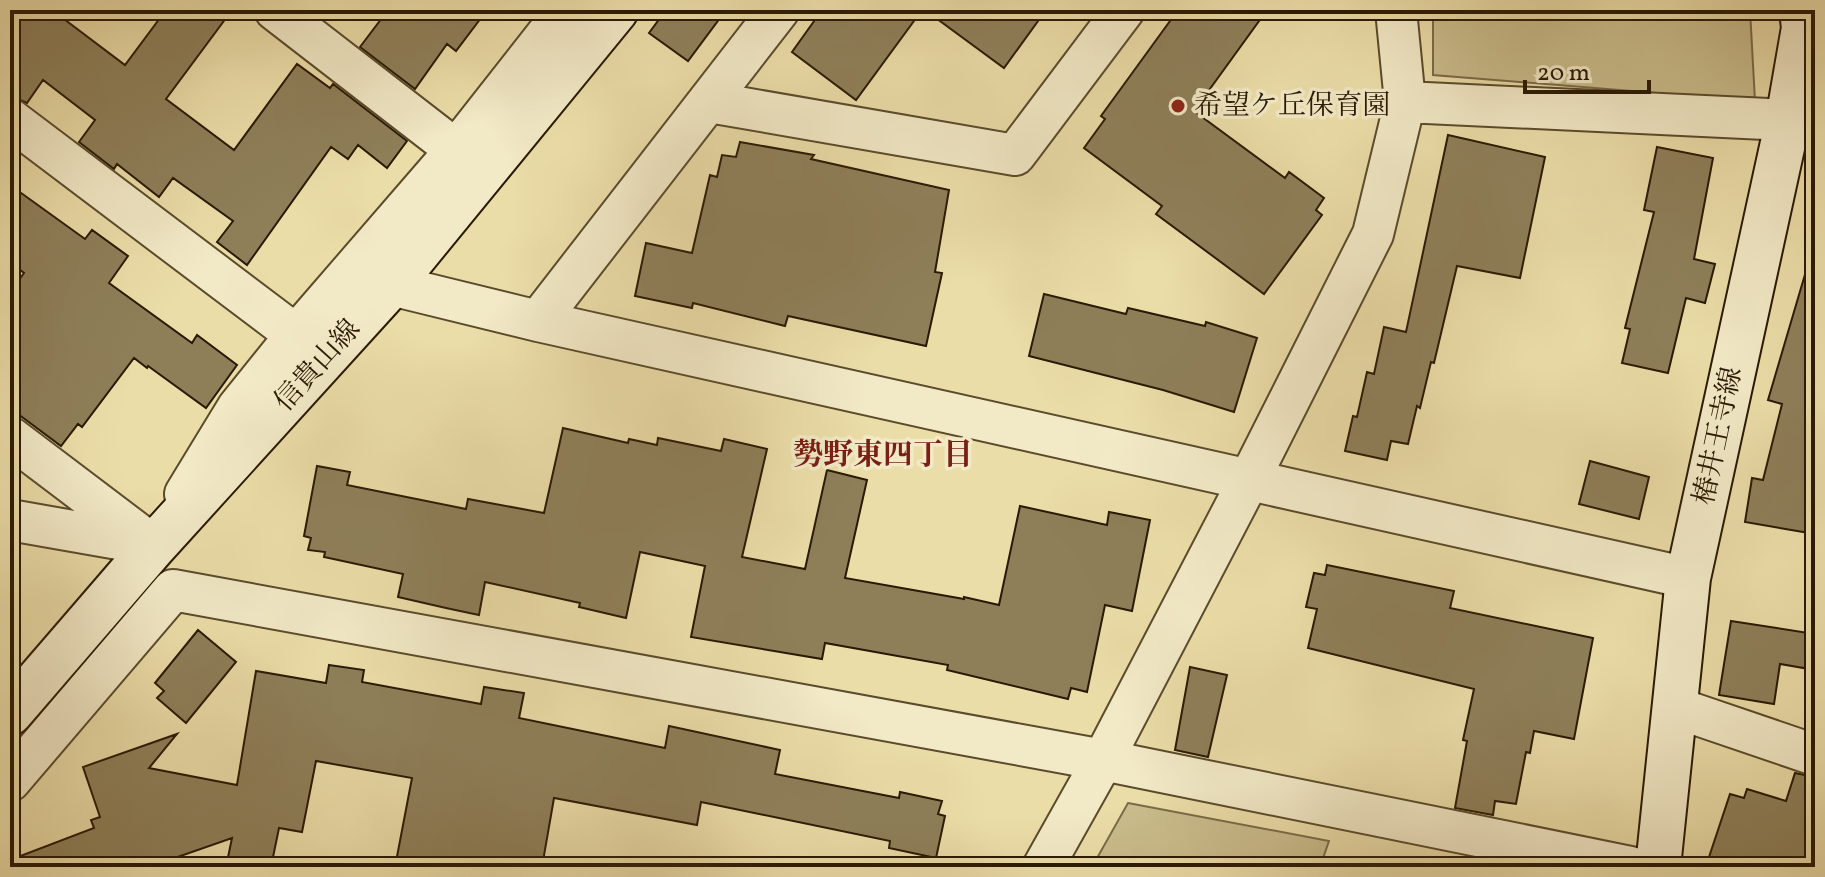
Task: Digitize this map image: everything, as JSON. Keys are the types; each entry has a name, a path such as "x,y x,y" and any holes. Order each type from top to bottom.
{"main road":[{"name":"信貴山線","path":"10,713 154,546 391,285 616,10"},
{"name":"椿井王寺線","path":"1658,867 1688,578 1801,119 1802,10"}],"street":[{"path":"275,10 456,150"},
{"path":"154,546 238,407 456,150 566,10"},
{"path":"538,321 779,10"},
{"path":"709,102 1015,155 1124,10"},
{"path":"1043,867 1103,760 1373,234 1405,102 1396,10"},
{"path":"1405,102 1801,119"},
{"path":"10,119 296,335"},
{"path":"391,285 538,321 1688,578"},
{"path":"10,437 154,546"},
{"path":"10,520 154,546"},
{"path":"10,781 173,590 1103,760 1631,867"},
{"path":"1674,707 1815,755"}],"shaded area":[{"path":"1433,10 1750,10 1755,101 1433,75"},
{"path":"1128,803 1329,841 1320,867 1092,867"}],"building":[{"path":"28,10 52,10 125,65 166,10 232,10 166,99 234,150 297,64 330,88 333,84 407,141 387,168 358,145 348,159 331,147 247,265 217,242 233,221 173,178 159,197 117,164 114,169 79,142 95,120 43,80 27,103 10,96 10,35"},
{"path":"388,10 487,10 456,51 447,44 415,89 360,47"},
{"path":"666,10 726,10 688,61 649,33"},
{"path":"822,10 922,10 856,100 792,52"},
{"path":"925,10 1046,10 1004,68"},
{"path":"1178,10 1267,10 1194,111 1285,178 1289,172 1324,198 1316,210 1322,215 1264,294 1156,214 1162,206 1084,148 1105,119 1101,116"},
{"path":"1448,135 1545,157 1520,278 1457,266 1434,363 1431,362 1408,444 1391,441 1387,460 1345,451 1353,416 1357,417 1367,372 1374,374 1384,327 1406,332"},
{"path":"740,142 814,155 811,159 949,190 935,272 942,273 926,346 788,316 785,326 693,303 692,308 635,296 646,243 692,253 710,175 717,177 722,155 736,157"},
{"path":"1657,147 1713,158 1694,259 1715,264 1705,303 1686,298 1668,373 1622,363 1630,329 1625,328 1654,212 1644,210"},
{"path":"10,185 85,239 92,230 128,256 109,283 192,343 197,335 237,365 206,408 134,358 82,427 78,424 61,446 10,408 10,292 24,273 10,262"},
{"path":"1806,271 1815,272 1815,534 1745,522 1752,478 1763,480 1782,404 1768,400"},
{"path":"1044,294 1126,314 1128,308 1205,326 1206,322 1257,338 1234,412 1163,390 1029,356"},
{"path":"563,428 628,443 629,439 657,445 658,438 721,451 724,439 767,449 742,557 805,569 827,470 867,480 845,578 999,605 1020,506 1107,525 1109,512 1150,520 1132,611 1105,605 1087,692 1071,688 1068,699 947,670 948,665 825,643 822,659 691,637 705,566 640,552 626,618 579,607 580,603 485,582 479,615 446,608 398,597 403,574 324,557 325,552 308,550 311,538 304,536 317,466 350,472 347,485 466,509 468,499 544,513"},
{"path":"1590,461 1649,477 1639,519 1579,504"},
{"path":"1327,565 1454,591 1450,608 1593,638 1574,739 1534,731 1530,753 1526,752 1516,804 1495,801 1493,815 1455,808 1467,741 1463,740 1474,689 1308,648 1317,609 1306,607 1314,573 1325,575"},
{"path":"1731,621 1815,634 1815,670 1780,664 1774,704 1719,695"},
{"path":"198,630 236,662 186,723 157,698 164,691 155,683"},
{"path":"329,665 364,670 362,682 481,704 484,687 524,693 519,718 665,748 669,726 780,750 775,774 899,798 900,792 942,801 938,814 945,816 936,858 889,848 890,841 701,802 697,825 554,798 542,867 395,867 412,778 316,761 302,832 279,828 271,867 226,867 232,838 149,867 10,867 10,860 94,828 91,820 100,817 83,767 177,734 149,768 237,785 256,671 326,683"},
{"path":"1190,667 1227,675 1208,757 1175,750"},
{"path":"1795,773 1815,777 1815,867 1730,867 1708,860 1730,794 1744,798 1747,789 1786,801"}],"place":[{"name":"希望ケ丘保育園","path":"1178,106"}],"district":[{"name":"勢野東四丁目","path":"883,456"}]}
